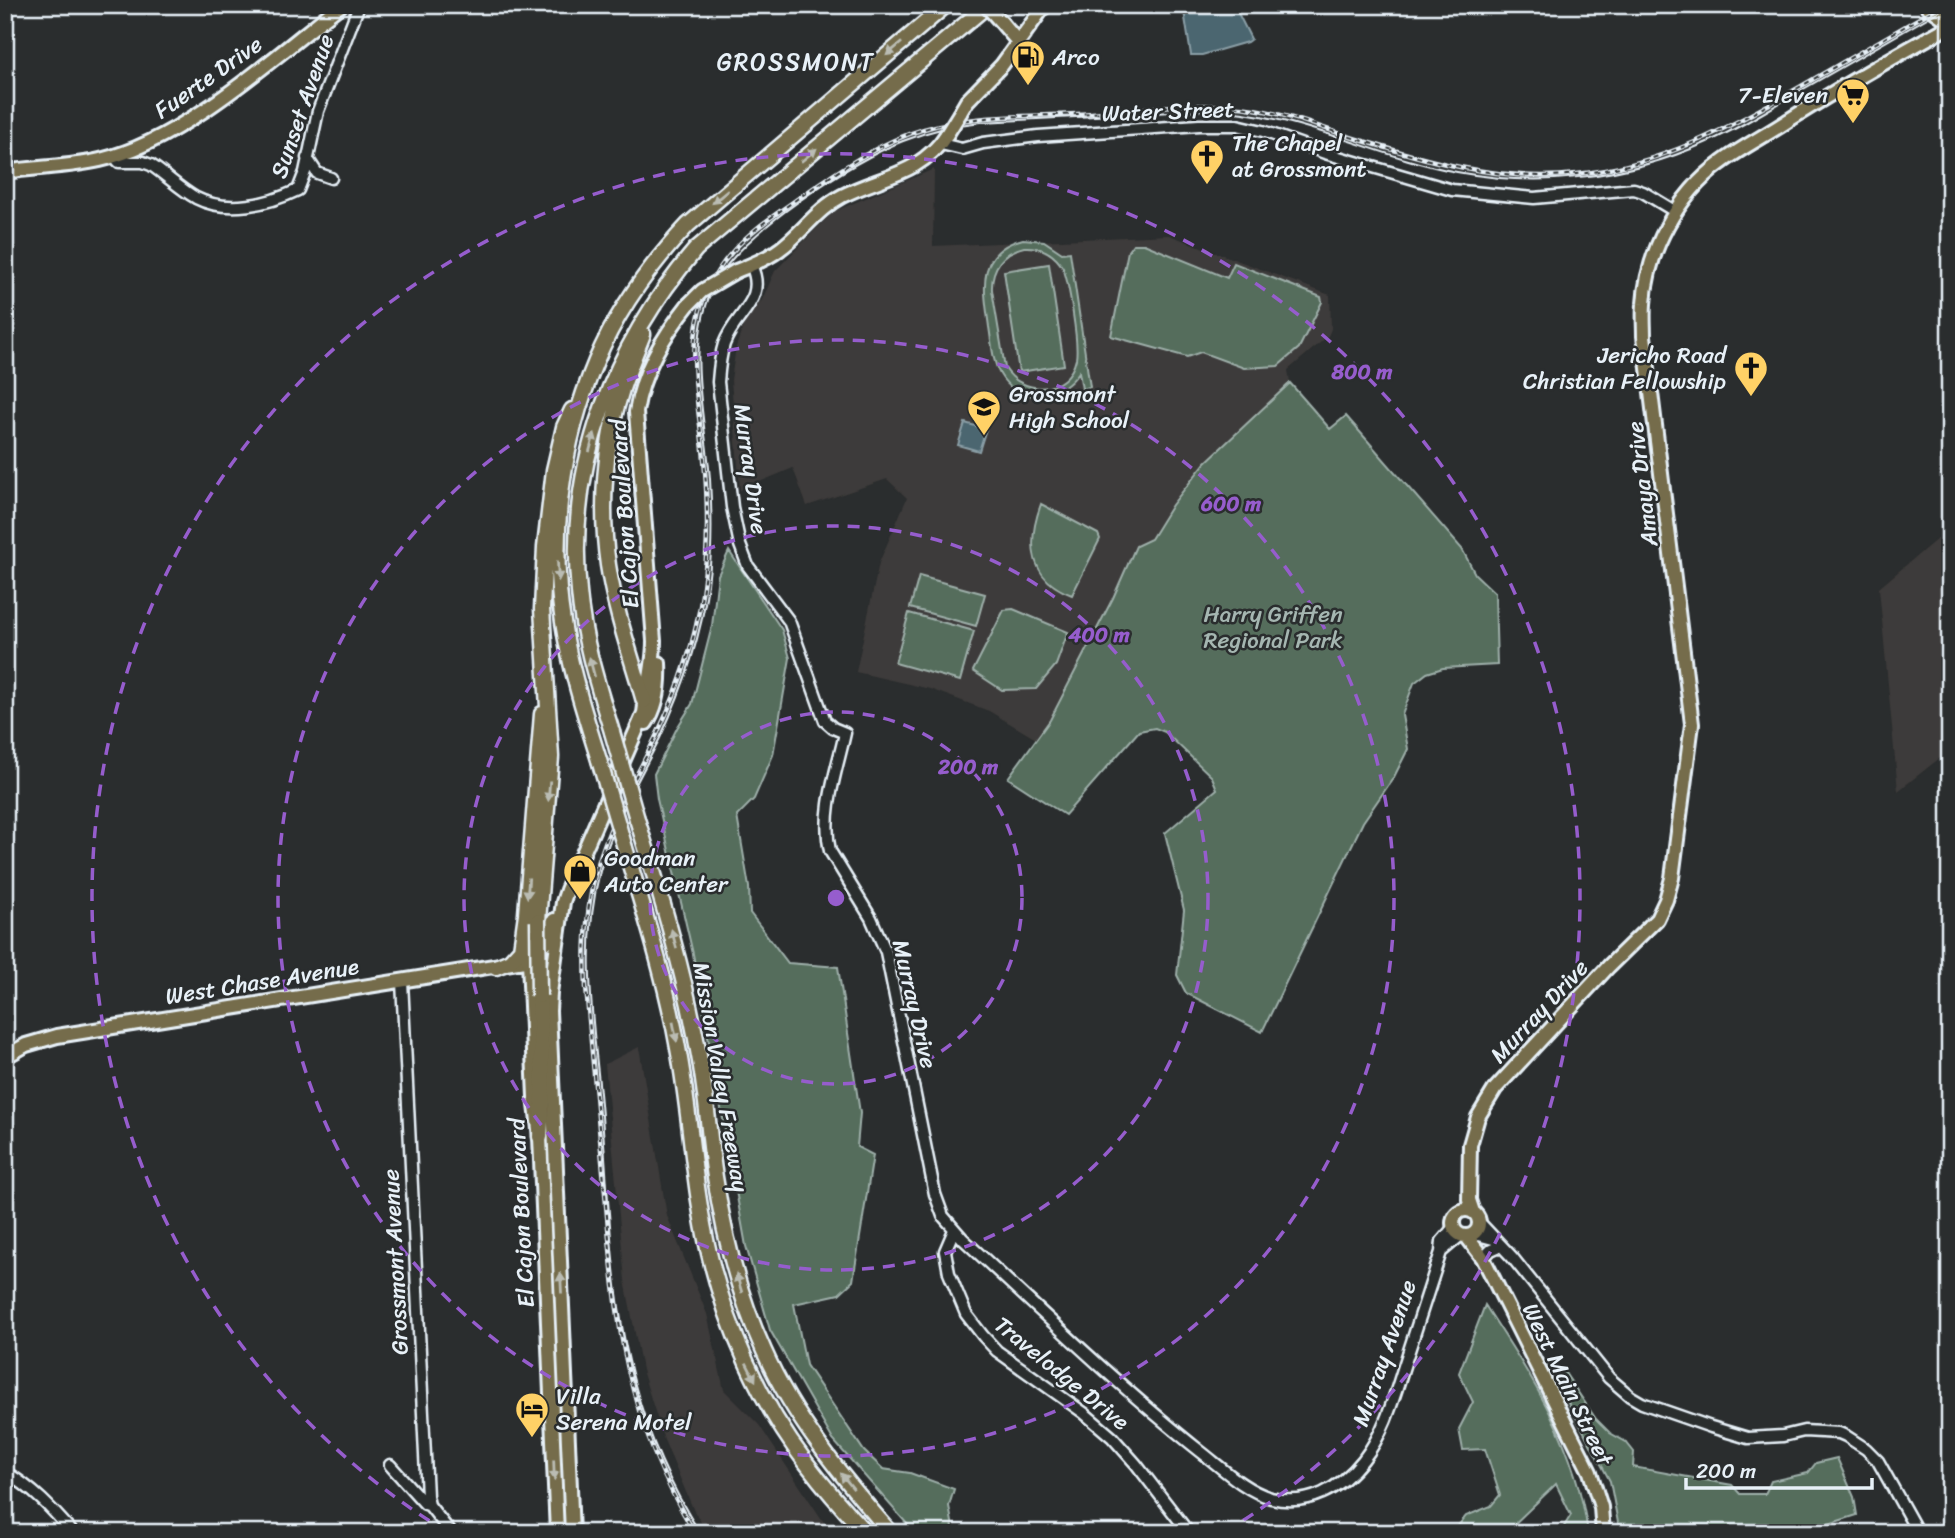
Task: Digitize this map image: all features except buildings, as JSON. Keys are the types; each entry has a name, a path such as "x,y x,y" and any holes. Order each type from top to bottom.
{"highway":[{"name":"Mission Valley Freeway","path":"866,1533 806,1463 764,1396 726,1309 709,1253 672,1017 653,939 569,656 560,598 557,543 564,468 596,361 638,287 669,245 688,225 946,5"},
{"name":"Mission Valley Freeway","path":"891,1533 821,1449 783,1390 763,1350 744,1301 728,1247 717,1189 690,1003 588,651 577,565 578,515 587,459 605,397 619,363 672,277 696,249 987,5"},
{"path":"644,701 608,568 604,518 609,449 621,390 654,303"},
{"path":"529,961 532,917 550,783 550,729 542,582 554,470 564,428 596,361"},
{"path":"496,967 510,961 521,949 532,917"},
{"path":"532,917 544,994 540,1137"}],"main road":[{"name":"Fuerte Drive","path":"5,172 89,162 114,156 153,140 198,115 341,5"},
{"path":"987,5 1019,43"},
{"path":"751,265 780,249 834,201 894,177 922,161 944,139 967,101 1002,65 1045,5"},
{"path":"1926,5 1950,24"},
{"name":"Amaya Drive","path":"1657,919 1672,878 1692,724 1644,336 1644,304 1648,276 1657,250 1676,212 1692,190 1722,162 1813,104 1950,24"},
{"name":"El Cajon Boulevard","path":"572,1533 544,994 557,942 563,902 644,713 644,701 654,662 636,412 640,388 647,367 688,305 702,292 751,265"},
{"name":"El Cajon Boulevard","path":"634,736 650,717 658,693 660,665 654,641"},
{"name":"El Cajon Boulevard","path":"557,1533 540,1137 535,1097 529,961 547,941 556,910 563,902"},
{"name":"Murray Drive","path":"1468,1179 1470,1144 1478,1117 1494,1089 1604,971 1657,919"},
{"path":"529,961 542,958 557,942"},
{"path":"529,961 541,968 544,994"},
{"name":"West Chase Avenue","path":"5,1057 26,1045 57,1035 529,961"},
{"path":"1468,1179 1459,1199 1458,1212 1463,1210 1469,1229"},
{"path":"1468,1179 1469,1229"},
{"name":"West Main Street","path":"1469,1229 1590,1472 1601,1507 1603,1533"}],"street":[{"name":"Sunset Avenue","path":"114,156 119,162 143,162 151,165 195,197 209,203 229,206 264,202 299,190 318,111 359,5"},
{"name":"Water Street","path":"944,139 962,149 1038,136 1237,125 1452,190 1534,198 1634,189 1676,212"},
{"path":"307,158 317,173 331,178"},
{"name":"Murray Drive","path":"751,265 756,276 756,291 724,344 718,382 732,507 740,545 748,566 789,621 825,721 845,733 829,803 828,843 830,851 871,918 886,952 934,1194 943,1216 954,1230 1151,1412 1243,1484 1264,1495 1287,1500 1304,1499 1328,1492"},
{"name":"Grossmont Avenue","path":"402,981 420,1374 429,1505"},
{"path":"1469,1229 1497,1243 1512,1257 1609,1378 1636,1399 1711,1427 1748,1437 1783,1436 1804,1431 1839,1433 1860,1444 1878,1461 1918,1533"},
{"name":"Murray Avenue","path":"1328,1492 1354,1471 1380,1433 1441,1252 1442,1241 1469,1229"},
{"name":"Travelodge Drive","path":"954,1230 945,1251 949,1273 966,1314 983,1336 997,1351 1070,1402 1112,1437 1189,1533"},
{"path":"1483,1258 1497,1243"},
{"path":"390,1465 425,1504 429,1505 451,1533"},
{"path":"5,1472 41,1497 73,1533"}],"shaded area":[{"name":"Grossmont High School","path":"934,169 933,246 1169,235 1330,295 1331,329 1328,336 1288,370 1290,383 1205,463 1172,505 1151,539 1136,546 1072,679 1050,720 1036,739 989,711 930,689 856,672 879,563 907,498 887,479 807,506 793,468 740,490 731,380 736,347 746,318 762,300 775,271 833,212"},
{"path":"1950,528 1950,750 1898,791 1879,588"},
{"path":"639,1047 667,1216 707,1314 724,1390 759,1425 831,1533 708,1533 694,1511 664,1440 642,1370 625,1280 605,1064"}],"green space":[{"path":"1023,239 1044,241 1062,253 1070,252 1090,387 1082,389 1079,372 1063,388 1042,396 1032,396 1012,388 999,373 992,347 985,286 990,262 1008,245","holes":["1024,247 1036,248 1056,258 1063,268 1071,299 1076,359 1064,380 1044,388 1022,383 1005,368 992,290 992,282 1000,262 1010,253"]},
{"path":"1133,244 1144,244 1227,278 1234,263 1321,297 1322,302 1299,348 1278,366 1244,368 1201,352 1187,357 1111,336 1128,251"},
{"path":"1049,264 1064,365 1019,372 1004,271"},
{"name":"Harry Griffen Regional Park","path":"1290,383 1330,429 1346,416 1462,549 1475,574 1495,593 1497,665 1443,668 1427,673 1414,683 1402,715 1408,749 1394,777 1363,822 1262,1032 1186,993 1177,975 1184,910 1165,833 1217,789 1212,777 1165,732 1155,728 1139,731 1065,815 1008,778 1050,720 1113,598 1136,546 1151,539 1172,505 1205,463"},
{"path":"1041,504 1098,534 1100,539 1072,595 1047,580 1035,558 1034,532"},
{"path":"729,551 782,630 790,658 773,755 754,799 737,816 749,887 750,913 788,963 838,967 860,1113 857,1147 873,1155 853,1281 839,1294 794,1304 806,1365 864,1451 883,1469 910,1473 954,1489 949,1506 954,1533 915,1533 833,1440 770,1330 746,1246 693,954 657,799 654,774 692,704 712,626 718,575"},
{"path":"919,576 985,594 976,626 910,608"},
{"path":"1013,609 1068,632 1056,665 1036,689 1002,690 973,671 1004,610"},
{"path":"909,613 974,631 960,681 895,663"},
{"path":"1485,1305 1536,1386 1563,1441 1574,1470 1588,1533 1560,1533 1571,1515 1556,1484 1506,1532 1497,1527 1490,1533 1452,1533 1466,1516 1491,1506 1500,1495 1485,1449 1463,1450 1459,1429 1473,1402 1459,1373"},
{"path":"1545,1359 1565,1373 1596,1419 1610,1433 1626,1442 1634,1452 1633,1467 1732,1485 1740,1494 1765,1494 1771,1481 1808,1473 1816,1463 1837,1458 1854,1497 1857,1515 1816,1528 1810,1533 1620,1533 1610,1481"}],"water":[{"path":"1183,5 1234,5 1251,39 1202,55 1191,55"},
{"path":"965,423 986,429 979,451 958,445"}],"tram line":[{"path":"700,1533 670,1480 654,1443 635,1385 620,1316 592,1016 590,958 594,900 605,853 676,701 696,644 705,604 712,532 699,352 707,303 717,280 731,261 774,220 856,164 912,137 981,122 1211,110 1274,119 1426,165 1489,177 1552,179 1614,172 1675,155 1731,131 1950,5"}],"railway":[{"path":"695,1533 671,1491 653,1450 639,1410 620,1328 609,1240 585,956 591,894 603,847 673,699 691,647 699,612 706,560 707,510 695,376 695,335 705,295 729,256 772,217 874,150 924,129 981,118 1166,107 1232,106 1277,114 1430,160 1488,172 1547,176 1577,174 1637,163 1719,131 1942,5"}],"place":[{"name":"Arco","path":"1028,87"},
{"name":"7-Eleven","path":"1853,125"},
{"name":"The Chapel at Grossmont","path":"1207,186"},
{"name":"Jericho Road Christian Fellowship","path":"1751,398"},
{"name":"Grossmont High School","path":"984,437"},
{"name":"Goodman Auto Center","path":"580,901"},
{"name":"Villa Serena Motel","path":"532,1439"}],"district":[{"name":"GROSSMONT","path":"796,62"}]}
